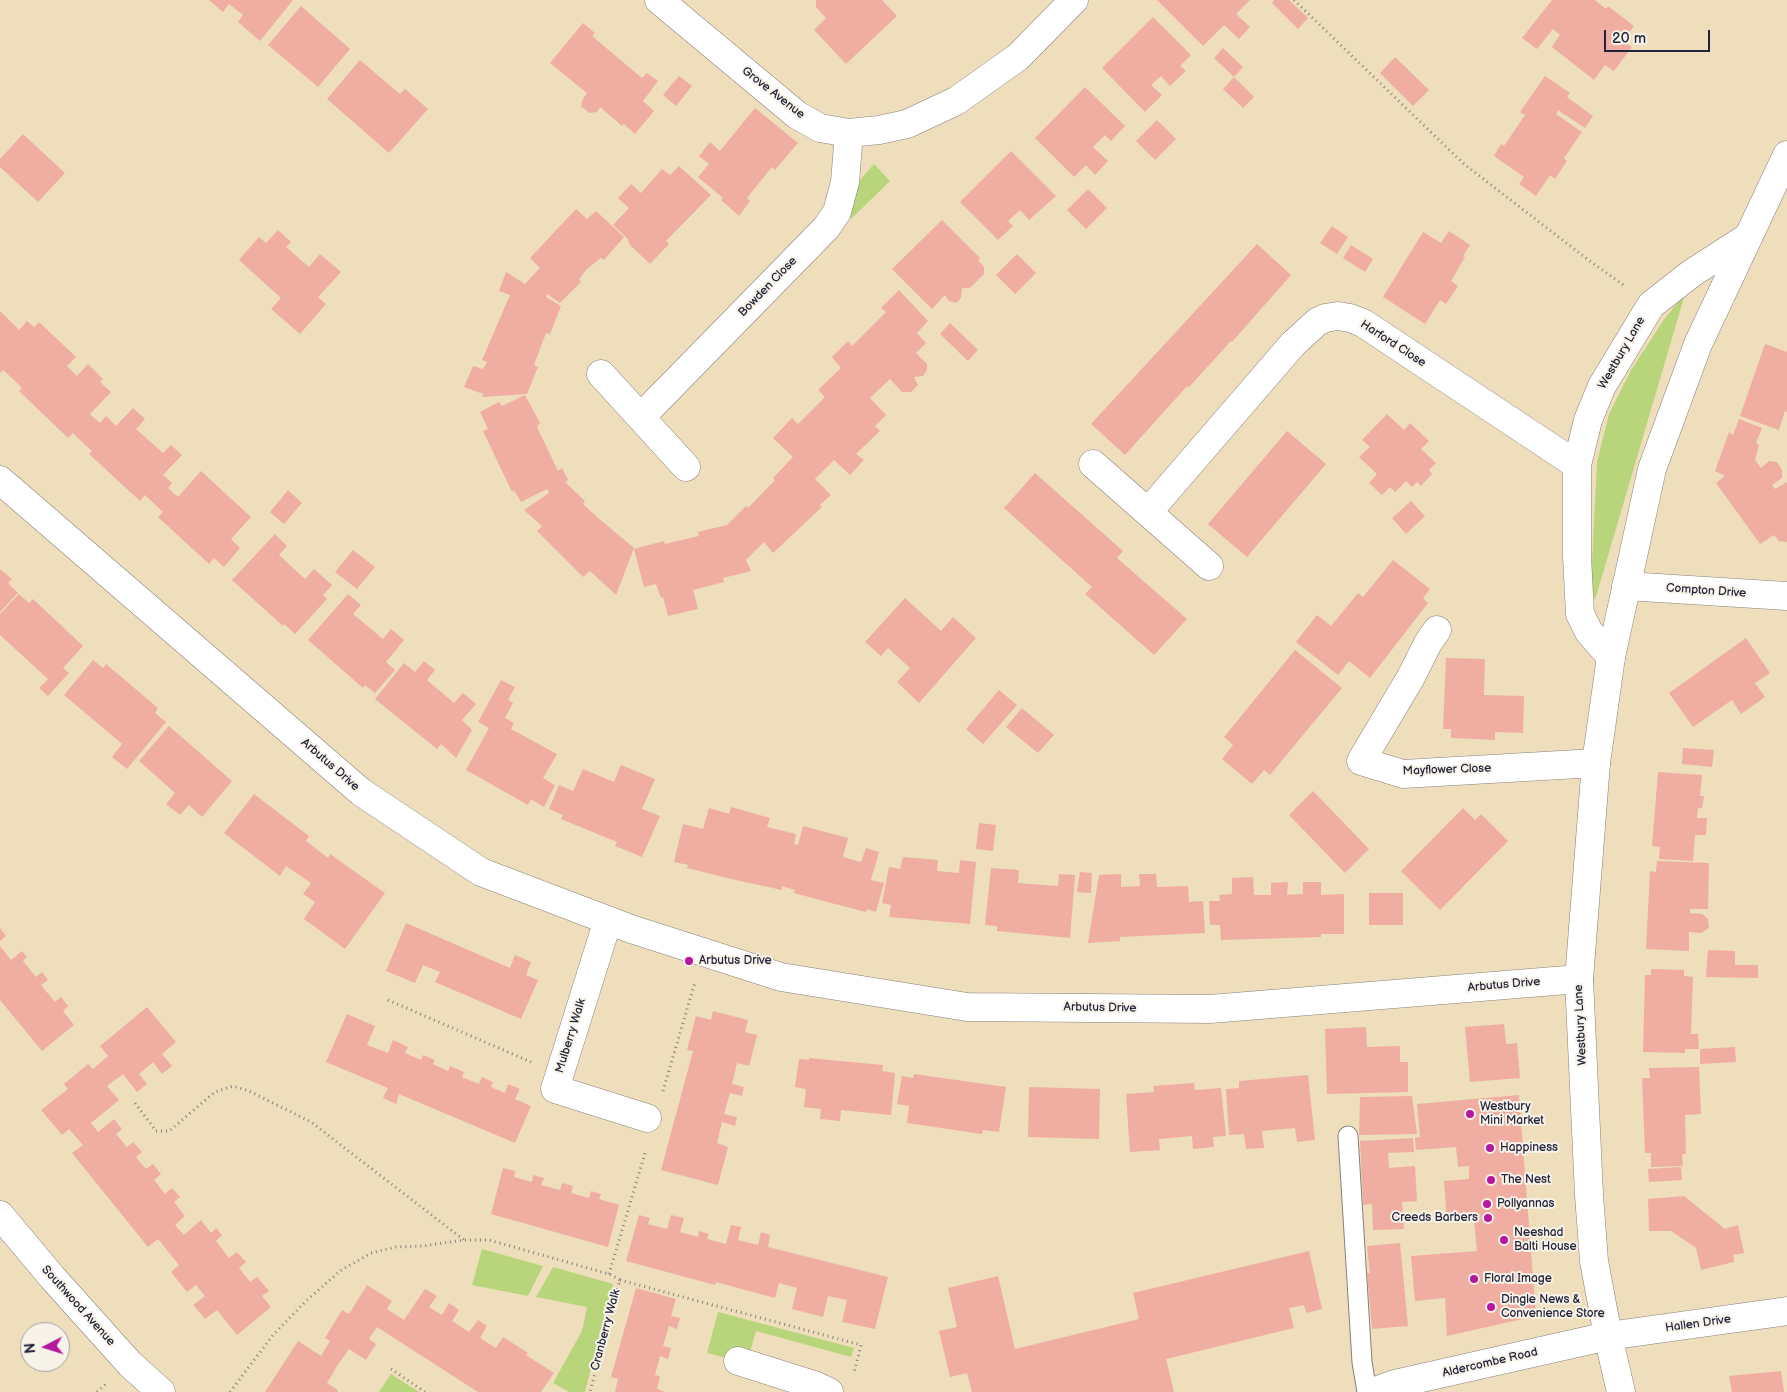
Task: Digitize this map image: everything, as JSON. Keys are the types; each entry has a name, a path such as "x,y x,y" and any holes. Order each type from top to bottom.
{"street":[{"name":"Grove Avenue","path":"659,0 797,115 820,128 849,133 879,130 906,124 956,101 1018,58 1074,0"},
{"name":"Bowden Close","path":"641,418 826,228 837,212 845,182 849,133"},
{"name":"Westbury Lane","path":"1621,1392 1608,1336 1594,1260 1589,1204 1579,979 1596,762 1612,657 1652,469 1698,344 1787,155"},
{"name":"Westbury Lane","path":"1612,657 1589,632 1580,614 1577,556 1577,465 1588,420 1602,386 1651,305 1692,273 1748,237"},
{"name":"Harford Close","path":"1148,512 1293,344 1317,322 1325,318 1338,316 1363,323 1577,465"},
{"path":"601,374 686,468"},
{"path":"1093,464 1209,566"},
{"name":"Arbutus Drive","path":"0,480 361,792 481,872 631,929 781,977 967,1007 1210,1009 1579,979"},
{"name":"Compton Drive","path":"1626,586 1787,596"},
{"name":"Mayflower Close","path":"1437,630 1361,760 1403,774 1596,762"},
{"name":"Mulberry Walk","path":"608,920 555,1089 647,1118"},
{"name":"Southwood Avenue","path":"0,1215 52,1278 123,1357 161,1392"},
{"name":"Hallen Drive","path":"1608,1336 1787,1311"},
{"name":"Aldercombe Road","path":"1373,1392 1395,1384 1608,1336"},
{"path":"738,1361 772,1382 840,1387"}],"lane":[{"path":"1348,1136 1362,1362 1367,1392"}],"path":[{"path":"1294,0 1464,164 1587,259 1651,305"},
{"path":"388,1000 559,1075"},
{"path":"135,1104 156,1131 169,1131 215,1092 234,1086 249,1091 311,1122 464,1240"},
{"name":"Cranberry Walk","path":"230,1392 273,1335 306,1301 340,1271 371,1253 396,1247 423,1246 464,1240 489,1240 609,1274 620,1280 590,1392"},
{"path":"620,1280 861,1345 840,1387"},
{"path":"392,1369 425,1392"}],"green space":[{"path":"874,164 890,181 851,219 851,206 855,193 861,179"},
{"path":"1685,294 1595,600 1591,584 1597,462 1609,414 1631,370 1665,318"},
{"path":"482,1249 543,1266 528,1296 472,1285"},
{"path":"553,1267 613,1284 585,1392 569,1392 553,1383 582,1331 587,1307 536,1297"},
{"path":"718,1312 854,1348 851,1357 756,1331 749,1356 730,1359 707,1353"},
{"path":"391,1374 419,1392 379,1392"}],"building":[{"path":"209,0 293,0 260,41 238,22 243,15 229,4 223,12"},
{"path":"816,0 882,0 897,16 846,64 814,30 826,18 816,7"},
{"path":"1157,0 1250,0 1236,14 1250,27 1239,39 1224,25 1203,46"},
{"path":"1274,0 1289,0 1308,18 1298,29 1272,3"},
{"path":"1552,0 1595,0 1606,9 1608,6 1634,26 1623,41 1632,47 1614,71 1605,65 1594,80 1552,47 1560,35 1553,29 1537,49 1522,38"},
{"path":"301,6 350,49 318,87 268,45"},
{"path":"1153,17 1191,55 1180,66 1186,71 1170,86 1161,76 1151,85 1162,95 1145,112 1102,68"},
{"path":"583,23 595,33 592,36 642,78 647,73 658,81 643,101 654,111 635,134 624,124 622,126 600,107 597,112 589,113 581,106 587,93 550,63"},
{"path":"1223,48 1243,67 1234,77 1214,58"},
{"path":"1395,57 1429,90 1413,106 1380,73"},
{"path":"360,60 400,94 405,89 428,109 389,153 327,99"},
{"path":"679,76 692,86 676,106 663,95"},
{"path":"1545,76 1570,93 1567,97 1593,116 1585,128 1558,110 1556,114 1582,132 1564,158 1567,161 1555,179 1550,175 1536,196 1519,184 1524,177 1494,156 1501,144 1504,146 1525,115 1520,112"},
{"path":"1234,77 1254,97 1243,108 1223,89"},
{"path":"1085,87 1125,126 1111,141 1105,135 1093,147 1108,161 1095,175 1086,165 1074,177 1035,138"},
{"path":"755,108 798,143 775,170 772,167 759,183 747,198 750,201 739,216 721,200 723,198 698,177 709,164 699,156 710,142 720,151"},
{"path":"1157,120 1176,139 1155,160 1136,141"},
{"path":"23,134 65,173 38,202 0,167 0,159"},
{"path":"1011,151 1056,196 1029,220 1020,210 1008,221 1013,226 998,240 960,202"},
{"path":"679,166 711,195 666,241 669,244 650,264 613,225 629,208 618,198 631,184 641,193 662,169 670,175"},
{"path":"1088,189 1107,208 1086,229 1067,210"},
{"path":"576,209 587,219 596,211 624,237 604,260 601,258 587,269 579,279 581,282 560,303 547,294 546,297 561,306 550,334 546,333 534,365 538,367 527,394 482,397 483,394 464,387 473,366 483,369 487,362 482,360 510,295 499,291 506,272 525,284 540,268 530,258"},
{"path":"942,220 980,258 978,260 984,267 984,274 970,288 962,288 961,298 956,303 949,301 945,295 932,309 892,269"},
{"path":"1332,226 1348,237 1337,254 1320,243"},
{"path":"278,230 291,242 286,247 309,267 320,254 341,272 318,297 326,304 300,334 271,309 281,298 239,260 259,237 266,243"},
{"path":"1449,231 1470,245 1451,281 1458,286 1446,304 1440,300 1425,324 1383,297 1423,232 1441,243"},
{"path":"1257,244 1291,275 1232,342 1189,387 1187,386 1125,455 1091,424"},
{"path":"1351,245 1373,259 1365,272 1343,258"},
{"path":"1017,254 1036,273 1015,294 996,275"},
{"path":"899,290 928,321 917,333 926,343 916,353 927,364 927,370 923,376 914,377 918,385 911,392 902,392 890,379 870,398 886,415 875,426 880,431 856,454 864,460 850,475 834,460 815,479 831,495 820,505 822,507 773,553 764,542 746,560 751,571 723,578 724,582 693,590 698,609 668,616 663,597 661,598 656,584 644,587 634,549 664,541 665,544 699,536 698,532 727,525 746,506 748,508 775,480 773,478 793,457 773,438 792,418 798,424 825,397 818,390 841,368 832,357 848,341 852,346 886,312 881,308"},
{"path":"0,311 19,330 27,321 34,327 39,322 76,357 67,366 77,376 88,364 103,379 100,382 111,392 90,414 100,423 106,416 116,426 133,408 145,419 136,429 163,453 171,445 182,455 163,475 172,483 168,488 178,497 201,471 251,517 231,539 240,548 224,567 214,558 209,564 158,517 163,512 145,495 140,501 89,454 92,451 73,433 68,438 19,391 22,388 13,379 3,370 0,373"},
{"path":"950,323 978,350 968,361 940,334"},
{"path":"1765,344 1787,352 1787,412 1785,411 1779,430 1740,416"},
{"path":"525,395 540,423 537,427 558,471 562,468 568,480 565,482 585,501 583,504 634,548 616,595 590,571 583,577 537,531 542,526 524,510 549,493 547,489 521,502 514,490 512,492 483,431 488,429 480,412 499,402 502,406"},
{"path":"1387,414 1404,430 1410,423 1429,441 1421,449 1436,463 1429,470 1432,474 1421,486 1417,482 1412,487 1406,481 1395,492 1390,487 1382,495 1369,483 1377,474 1359,457 1370,447 1362,440"},
{"path":"1739,419 1762,428 1756,443 1759,445 1755,460 1761,468 1769,461 1777,462 1782,470 1782,478 1772,485 1775,489 1787,482 1787,542 1779,541 1774,535 1760,544 1716,483 1725,476 1715,471 1729,432 1733,435"},
{"path":"1287,431 1326,464 1247,557 1208,524"},
{"path":"1035,473 1123,551 1117,558 1187,619 1154,655 1085,594 1092,587 1004,508"},
{"path":"288,490 302,503 284,524 270,512"},
{"path":"1411,501 1425,516 1406,534 1392,518"},
{"path":"275,534 287,546 279,555 305,579 314,569 332,585 323,595 327,599 295,634 284,624 283,626 232,580"},
{"path":"353,550 375,567 357,589 335,572"},
{"path":"1393,560 1430,589 1423,598 1428,603 1370,678 1349,661 1338,675 1296,642 1317,615 1331,626 1358,593 1363,597"},
{"path":"0,569 12,579 8,583 18,593 0,612"},
{"path":"19,594 29,603 33,599 83,646 63,668 69,673 48,696 39,688 48,679 0,635 0,614"},
{"path":"348,594 361,605 353,614 383,639 391,629 404,640 386,662 395,670 375,693 365,685 363,688 308,640"},
{"path":"905,598 941,631 953,617 976,638 919,703 897,682 910,668 888,648 881,656 865,642"},
{"path":"1746,638 1770,673 1755,683 1765,697 1741,714 1732,700 1693,727 1669,693"},
{"path":"1295,650 1342,688 1270,775 1264,770 1252,784 1222,759 1233,745 1224,737"},
{"path":"1446,658 1485,659 1484,695 1524,696 1523,733 1495,732 1495,740 1451,738 1451,729 1443,729"},
{"path":"93,660 103,668 106,664 158,708 155,713 166,722 127,769 112,757 122,744 64,695"},
{"path":"424,661 435,670 427,680 454,703 463,693 476,704 462,720 472,730 456,758 441,744 437,749 375,699 404,663 415,672"},
{"path":"501,680 515,687 508,700 513,703 505,718 514,723 511,729 557,754 543,778 555,785 544,807 531,799 528,805 466,770 489,728 478,722"},
{"path":"999,690 1017,705 983,744 966,729"},
{"path":"1022,708 1054,735 1038,753 1006,727"},
{"path":"169,726 232,781 202,817 189,805 180,815 166,804 175,793 139,761"},
{"path":"1683,748 1714,750 1712,767 1682,764"},
{"path":"621,765 655,779 642,809 660,816 642,857 615,846 617,842 561,819 563,815 549,809 559,785 573,791 583,769 614,782"},
{"path":"1658,772 1702,775 1700,796 1704,796 1702,808 1698,808 1697,818 1707,818 1706,835 1695,835 1693,861 1659,859 1660,847 1652,846"},
{"path":"1313,791 1369,849 1345,873 1289,815"},
{"path":"254,794 309,836 306,841 328,858 330,854 385,893 345,949 304,919 315,902 303,894 311,883 286,866 280,876 224,833"},
{"path":"731,807 770,818 767,827 796,834 794,844 798,845 803,826 848,838 843,857 861,862 866,848 879,852 871,880 884,883 876,912 867,909 866,912 794,893 795,890 782,886 782,890 731,879 687,868 688,865 674,862 683,824 703,829 709,808 729,814"},
{"path":"1463,808 1475,820 1481,814 1508,841 1440,910 1401,871"},
{"path":"979,823 996,825 993,851 976,849"},
{"path":"903,857 938,860 937,871 959,873 960,860 976,862 970,924 889,917 891,905 882,903 889,867 900,869"},
{"path":"1657,861 1709,863 1708,909 1690,909 1690,913 1702,914 1708,919 1709,928 1701,933 1689,932 1689,951 1646,949 1650,871 1656,872"},
{"path":"991,868 1019,870 1018,883 1058,886 1059,874 1075,875 1070,938 997,931 997,926 985,925"},
{"path":"1080,872 1092,873 1091,893 1077,892"},
{"path":"1121,874 1121,887 1140,886 1139,874 1156,874 1157,887 1188,886 1189,902 1203,901 1205,933 1120,937 1120,941 1088,943 1099,875"},
{"path":"1253,877 1254,895 1271,895 1271,883 1288,882 1287,895 1303,894 1303,882 1321,882 1321,895 1344,894 1344,934 1321,934 1321,937 1221,940 1220,925 1210,925 1209,901 1220,901 1219,895 1232,894 1232,878"},
{"path":"1369,893 1403,893 1403,925 1369,925"},
{"path":"406,923 510,968 515,955 531,962 526,975 538,980 521,1019 435,982 440,972 423,965 415,983 386,971"},
{"path":"0,928 6,936 0,941"},
{"path":"0,946 11,960 22,951 27,957 23,961 36,977 42,972 48,980 41,985 55,1002 61,997 68,1006 63,1011 74,1025 42,1051 0,1000"},
{"path":"1708,950 1735,951 1735,965 1758,965 1758,978 1706,977"},
{"path":"1651,969 1684,970 1684,976 1693,977 1691,1034 1698,1034 1699,1049 1685,1049 1685,1053 1643,1052 1645,975 1651,975"},
{"path":"147,1007 176,1042 162,1054 172,1066 162,1074 153,1062 139,1074 147,1084 137,1092 123,1074 107,1086 119,1100 91,1123 98,1132 114,1119 122,1129 116,1134 127,1147 133,1142 142,1152 136,1157 146,1169 153,1164 161,1174 154,1180 165,1194 172,1188 180,1197 174,1202 185,1216 175,1225 184,1235 201,1220 211,1233 216,1228 222,1235 216,1241 229,1258 237,1252 246,1262 239,1268 250,1282 257,1277 269,1291 262,1296 271,1307 237,1335 217,1310 205,1319 193,1305 205,1296 196,1285 187,1292 171,1272 179,1265 158,1239 148,1247 72,1153 83,1145 69,1129 62,1135 41,1110 68,1089 64,1084 88,1064 93,1069 108,1056 100,1046"},
{"path":"713,1011 748,1020 745,1032 757,1035 749,1066 737,1063 732,1084 744,1087 742,1096 730,1093 724,1114 737,1117 735,1126 722,1122 717,1143 728,1147 718,1185 661,1170 693,1051 687,1050 696,1016 711,1020"},
{"path":"347,1014 375,1026 367,1045 388,1053 393,1040 408,1047 405,1053 421,1060 423,1055 435,1060 433,1064 448,1071 450,1066 464,1072 462,1077 479,1084 482,1077 493,1082 491,1087 505,1093 508,1084 520,1089 515,1099 531,1106 515,1143 399,1094 396,1104 383,1098 388,1088 326,1062"},
{"path":"1504,1024 1506,1044 1517,1043 1520,1078 1470,1082 1465,1027"},
{"path":"1366,1027 1367,1047 1400,1046 1400,1062 1408,1062 1408,1092 1327,1094 1325,1029"},
{"path":"1735,1047 1736,1062 1700,1064 1700,1049"},
{"path":"809,1058 883,1065 882,1071 895,1073 891,1115 841,1110 840,1121 820,1119 821,1109 804,1107 806,1089 795,1087 799,1059 809,1060"},
{"path":"1699,1067 1701,1114 1685,1115 1686,1154 1682,1154 1683,1166 1651,1167 1651,1153 1645,1153 1642,1078 1650,1078 1649,1068"},
{"path":"914,1074 1006,1087 999,1132 983,1130 982,1134 907,1123 909,1106 897,1104 902,1076 913,1078"},
{"path":"1308,1075 1315,1140 1297,1142 1295,1128 1262,1131 1264,1148 1246,1149 1244,1134 1229,1135 1226,1089 1239,1088 1239,1081"},
{"path":"1194,1083 1195,1090 1221,1088 1226,1136 1213,1137 1214,1147 1193,1149 1192,1136 1159,1139 1160,1150 1130,1152 1126,1094 1154,1092 1153,1086"},
{"path":"1029,1087 1100,1089 1099,1139 1028,1137"},
{"path":"1519,1095 1536,1316 1447,1336 1445,1298 1415,1301 1411,1256 1477,1251 1474,1220 1447,1222 1444,1181 1469,1179 1469,1166 1458,1167 1456,1147 1416,1150 1415,1138 1420,1137 1417,1104"},
{"path":"1412,1096 1417,1134 1359,1135 1360,1097"},
{"path":"1413,1138 1414,1152 1388,1153 1389,1168 1415,1166 1417,1201 1402,1202 1404,1229 1373,1230 1372,1204 1363,1205 1360,1141"},
{"path":"1681,1167 1682,1180 1649,1182 1648,1169"},
{"path":"503,1168 515,1171 514,1177 532,1182 533,1175 544,1178 541,1185 560,1190 562,1183 573,1186 571,1193 589,1198 591,1191 601,1194 599,1199 619,1205 608,1247 491,1214"},
{"path":"1684,1196 1725,1229 1738,1225 1744,1253 1733,1255 1734,1262 1701,1270 1696,1248 1671,1231 1649,1231 1648,1199"},
{"path":"639,1215 650,1218 648,1224 667,1229 671,1215 684,1218 680,1232 698,1237 699,1231 709,1234 707,1239 726,1244 731,1225 741,1227 738,1240 758,1245 761,1232 770,1235 768,1247 888,1277 875,1329 842,1322 847,1300 828,1296 823,1317 792,1309 797,1288 779,1283 775,1298 716,1282 715,1285 626,1261"},
{"path":"1400,1243 1408,1326 1372,1329 1367,1273 1370,1273 1367,1246"},
{"path":"1309,1251 1322,1309 1306,1313 1304,1305 1289,1308 1294,1328 1166,1359 1174,1392 972,1392 967,1373 950,1377 939,1331 957,1327 948,1288 998,1276 1015,1349 1139,1319 1133,1293"},
{"path":"367,1285 392,1301 387,1309 404,1320 425,1289 437,1296 429,1307 442,1315 449,1303 459,1310 452,1321 469,1332 478,1320 487,1326 480,1338 496,1348 503,1337 554,1373 541,1392 478,1392 377,1327 369,1339 376,1344 366,1360 349,1349 337,1366 327,1383 338,1390 337,1392 265,1392 298,1341 321,1356 330,1341 325,1338 342,1310 349,1314"},
{"path":"636,1288 676,1299 671,1316 680,1318 677,1329 669,1326 663,1346 671,1348 668,1359 660,1356 655,1375 660,1376 657,1389 665,1392 615,1392 618,1379 611,1377"},
{"path":"1781,1371 1784,1392 1732,1392 1729,1376"}],"place":[{"name":"Arbutus Drive","path":"689,961"},
{"name":"Westbury Mini Market","path":"1470,1114"},
{"name":"Happiness","path":"1490,1148"},
{"name":"The Nest","path":"1491,1180"},
{"name":"Pollyannas","path":"1487,1204"},
{"name":"Creeds Barbers","path":"1488,1218"},
{"name":"Neeshad Balti House","path":"1504,1240"},
{"name":"Floral Image","path":"1474,1279"},
{"name":"Dingle News & Convenience Store","path":"1491,1307"}]}
